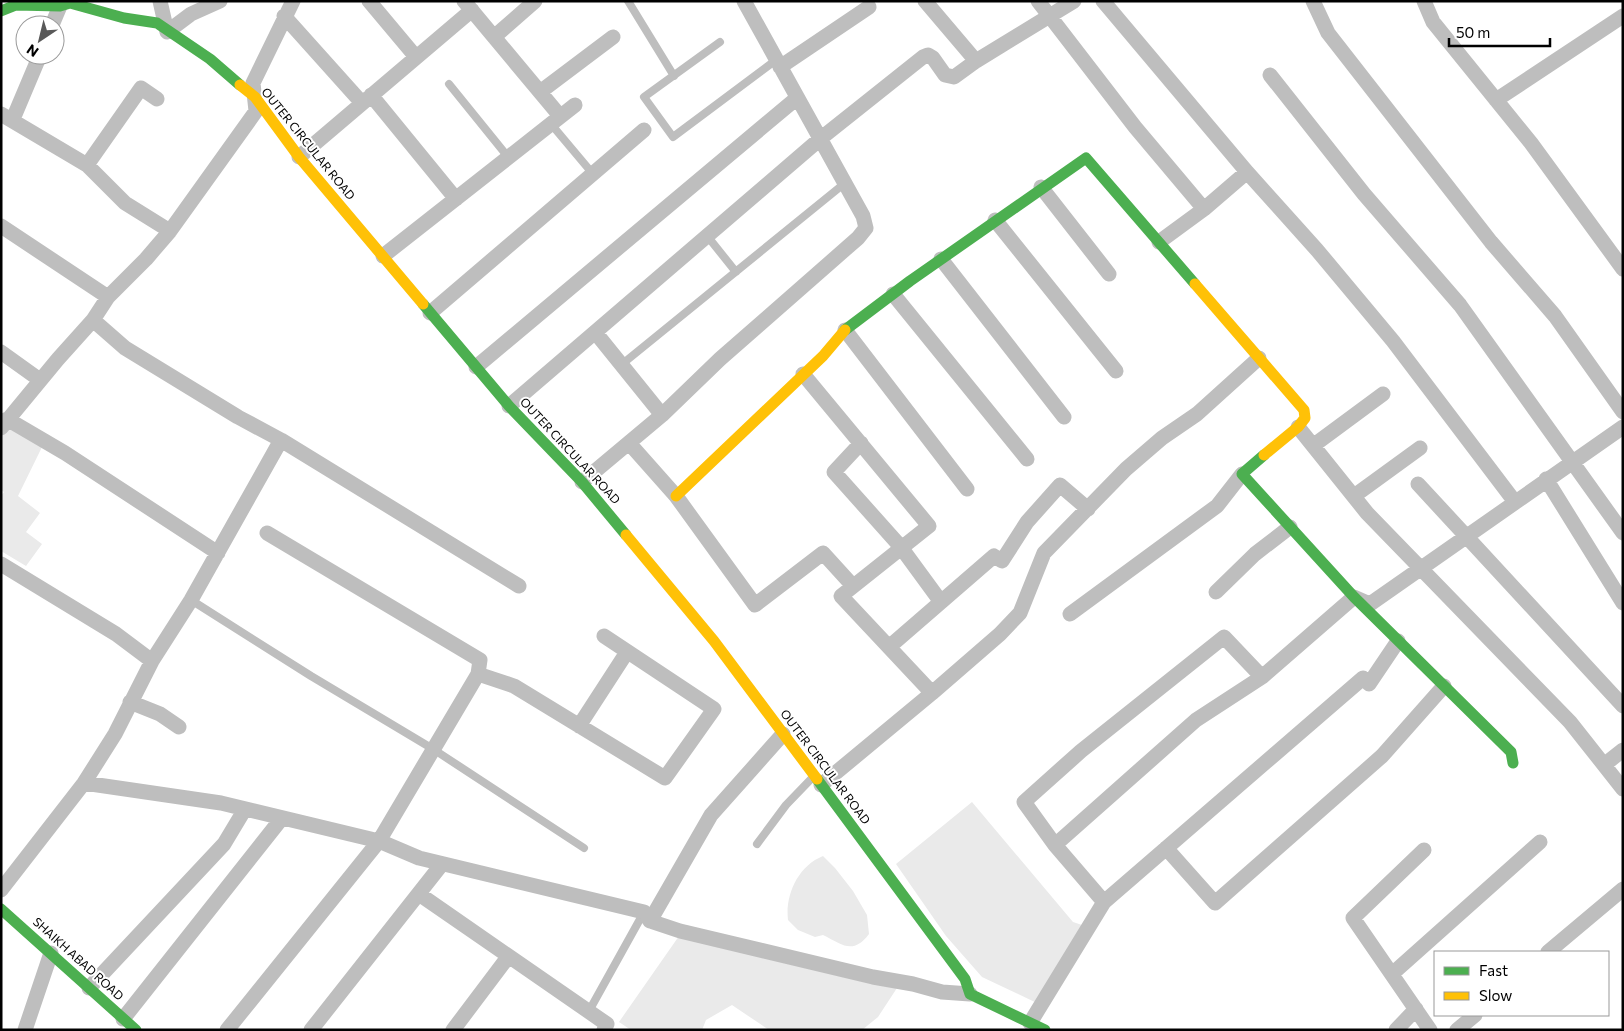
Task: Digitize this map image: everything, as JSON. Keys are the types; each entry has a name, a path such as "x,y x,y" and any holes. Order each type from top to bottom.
{"main road":[{"name":"OUTER CIRCULAR ROAD","path":"1,11 16,3 66,3 124,18 157,22 167,32 210,59 255,97 299,157 430,313 509,406 582,482 714,641 965,979 970,994"},
{"path":"676,496 803,374 845,330 1041,187 1086,158 1304,410 1305,418 1298,426 1242,474 1354,597 1511,752 1513,763"},
{"name":"SHAIKH ABAD ROAD","path":"2,914 51,953 131,1026"},
{"path":"970,994 1045,1030"}],"street":[{"path":"160,1 167,32 191,14 220,1"},
{"path":"218,553 65,453 4,424 93,320 108,297 146,259 170,231 256,111 253,83 284,16 293,1"},
{"path":"369,1 416,57"},
{"path":"494,37 535,1"},
{"path":"582,482 662,416 720,359 858,238 866,228 864,216 744,1"},
{"path":"925,1 976,61"},
{"path":"1038,1 1135,127 1204,209"},
{"path":"509,406 820,140 923,57 928,55 933,58 945,75 951,78 1074,1"},
{"path":"1103,1 1247,172 1318,250 1392,341 1515,502"},
{"path":"1313,1 1328,33 1492,242 1555,316 1623,412"},
{"path":"1424,1 1433,22 1531,144 1623,269"},
{"path":"58,15 66,3"},
{"path":"299,157 416,57 468,6 540,92 556,120"},
{"path":"778,64 869,7"},
{"path":"284,16 367,99 456,199"},
{"path":"1496,100 1623,16"},
{"path":"540,92 613,37"},
{"path":"35,65 7,116 87,165 125,203 170,231"},
{"path":"1270,74 1364,194 1460,305 1571,463 1623,533"},
{"path":"87,165 141,88 157,99"},
{"path":"476,367 797,98"},
{"path":"383,256 575,105"},
{"path":"430,313 644,130"},
{"path":"1160,242 1204,209 1247,172"},
{"path":"1041,187 1109,274"},
{"path":"995,220 1116,370"},
{"path":"1,226 108,297"},
{"path":"941,259 1064,417"},
{"path":"893,294 1027,459"},
{"path":"93,320 125,348 238,417 282,440 520,586"},
{"path":"845,330 967,490"},
{"path":"595,332 662,416"},
{"path":"1,352 40,380"},
{"path":"818,780 932,693 1000,634 1020,612 1044,553 1126,469 1162,438 1197,414 1259,358"},
{"path":"803,374 929,526 841,596 932,693"},
{"path":"1314,445 1383,394"},
{"path":"1298,426 1354,496 1420,569 1570,722 1623,789"},
{"path":"1055,845 1196,720 1262,677 1354,597 1370,604 1546,479 1623,427"},
{"path":"1,890 84,783 115,734 152,661 191,600 282,440"},
{"path":"629,443 676,496 755,604 823,553 853,586"},
{"path":"860,443 834,472 901,548 941,602"},
{"path":"1354,496 1420,448"},
{"path":"1070,614 1217,506 1242,474"},
{"path":"1546,479 1623,603"},
{"path":"889,647 994,556 1002,561 1027,522 1060,484 1088,509"},
{"path":"1418,484 1623,706"},
{"path":"1216,592 1255,554 1290,526"},
{"path":"226,1030 379,841 478,674 480,660 267,533"},
{"path":"1,564 116,634 152,661"},
{"path":"478,674 514,686 665,778 714,708 604,636"},
{"path":"1104,902 1055,845 1024,802 1081,751 1224,636 1262,677"},
{"path":"1030,1023 1104,902 1363,678 1369,684 1398,641"},
{"path":"579,726 627,652"},
{"path":"1166,848 1215,903 1382,756 1444,686"},
{"path":"130,702 160,714 179,727"},
{"path":"647,917 711,815 783,734"},
{"path":"1604,765 1623,750"},
{"path":"84,783 221,803 379,841 419,858 647,917 680,931 942,992 970,994"},
{"path":"89,988 224,844 245,809"},
{"path":"131,1026 282,818"},
{"path":"1392,974 1540,842"},
{"path":"1424,850 1353,918 1430,1030"},
{"path":"311,1030 442,864"},
{"path":"1549,951 1623,889"},
{"path":"419,894 607,1024 604,1030"},
{"path":"25,1030 51,953"},
{"path":"453,1030 508,957"},
{"path":"1396,1030 1416,1009"},
{"path":"1457,1030 1474,1016"}],"lane":[{"path":"628,1 674,76"},
{"path":"720,42 644,97 673,137 778,64"},
{"path":"449,84 508,158"},
{"path":"556,120 593,174"},
{"path":"621,365 845,183"},
{"path":"708,236 736,272"},
{"path":"191,600 311,676 433,749 584,848"},
{"path":"757,844 786,805 818,780"},
{"path":"589,1011 647,917"}],"shaded area":[{"path":"9,426 42,447 18,496 40,513 26,532 42,544 26,566 1,551 1,496 4,492 1,490 1,437"},
{"path":"972,802 1073,922 1088,927 1039,1004 982,977 946,936 896,864"},
{"path":"823,856 853,891 867,915 869,934 853,946 842,945 823,935 815,937 798,930 788,920 789,901 795,882 807,867"},
{"path":"679,936 897,988 878,1017 862,1030 769,1030 732,1005 706,1020 702,1030 631,1030 619,1022"}],"traffic: fast":[{"path":"1,11 16,5 60,6 70,3 124,18 157,23 210,59 240,85"},
{"path":"845,330 910,281 1086,158 1195,284"},
{"path":"423,304 509,406 582,482 626,535"},
{"path":"1264,455 1242,474 1354,597 1511,752 1513,763"},
{"path":"817,779 965,979 970,994 1045,1030"},
{"path":"1,909 136,1030"}],"traffic: slow":[{"path":"240,85 255,97 299,157 423,304"},
{"path":"1195,284 1304,410 1305,418 1298,427 1264,455"},
{"path":"676,496 823,356 845,330"},
{"path":"626,535 714,641 817,779"}]}
